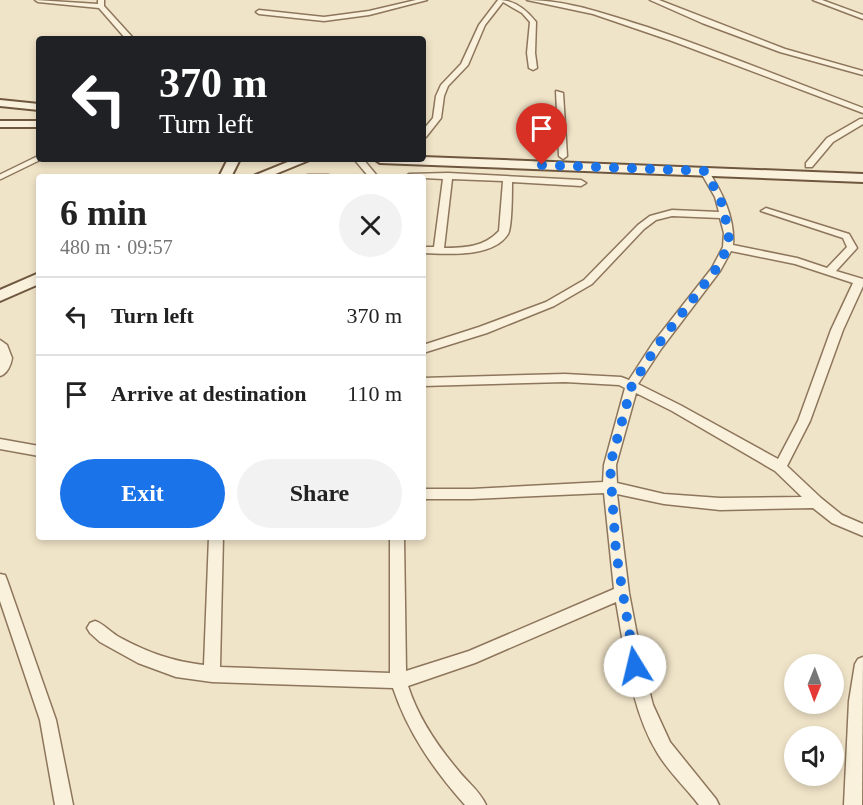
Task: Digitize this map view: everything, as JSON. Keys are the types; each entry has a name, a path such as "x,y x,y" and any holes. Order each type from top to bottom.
{"street":[{"path":"38,0 101,3 128,36"},
{"path":"260,12 324,19 369,13 424,0"},
{"path":"426,131 437,118 440,96 445,86 464,65 482,25 503,0 524,12 533,22 531,53 533,68"},
{"path":"530,0 594,12 675,39 863,111"},
{"path":"653,0 763,45 809,60 863,73"},
{"path":"816,0 863,17"},
{"path":"559,93 563,156"},
{"path":"0,103 36,107"},
{"path":"0,103 6,110 0,118"},
{"path":"809,165 830,140 863,121"},
{"path":"0,124 36,124"},
{"path":"426,150 863,169"},
{"path":"426,161 863,178"},
{"path":"265,174 298,162"},
{"path":"361,162 371,174"},
{"path":"704,171 720,197 729,233 728,247 716,269 657,346 632,385 610,465 610,487 621,593 645,706 664,748 710,805"},
{"path":"439,250 448,176"},
{"path":"426,177 581,183"},
{"path":"426,250 481,247 499,239 504,232 508,179"},
{"path":"766,211 846,236 852,248 830,271"},
{"path":"426,348 483,330 550,304 588,282 641,227 653,218 672,213 725,215"},
{"path":"728,247 797,261 861,282 837,330 804,421 780,467"},
{"path":"0,296 36,279"},
{"path":"0,344 7,354 7,363 0,372"},
{"path":"426,382 600,378 632,385 780,467 837,519 863,530"},
{"path":"0,444 36,450"},
{"path":"426,494 610,487 664,499 720,504 816,502"},
{"path":"212,674 216,540"},
{"path":"397,540 398,681 404,703 419,732 445,771 477,805"},
{"path":"0,580 48,720 64,805"},
{"path":"95,628 105,637 143,657 176,669 212,674 398,681 470,658 621,593"},
{"path":"852,805 857,701 863,664"}],"lane":[{"path":"0,177 36,160"}],"route":[{"path":"542,165 704,171 720,197 729,233 728,247 716,269 657,346 632,385 610,465 610,487 621,593 635,666"}]}
